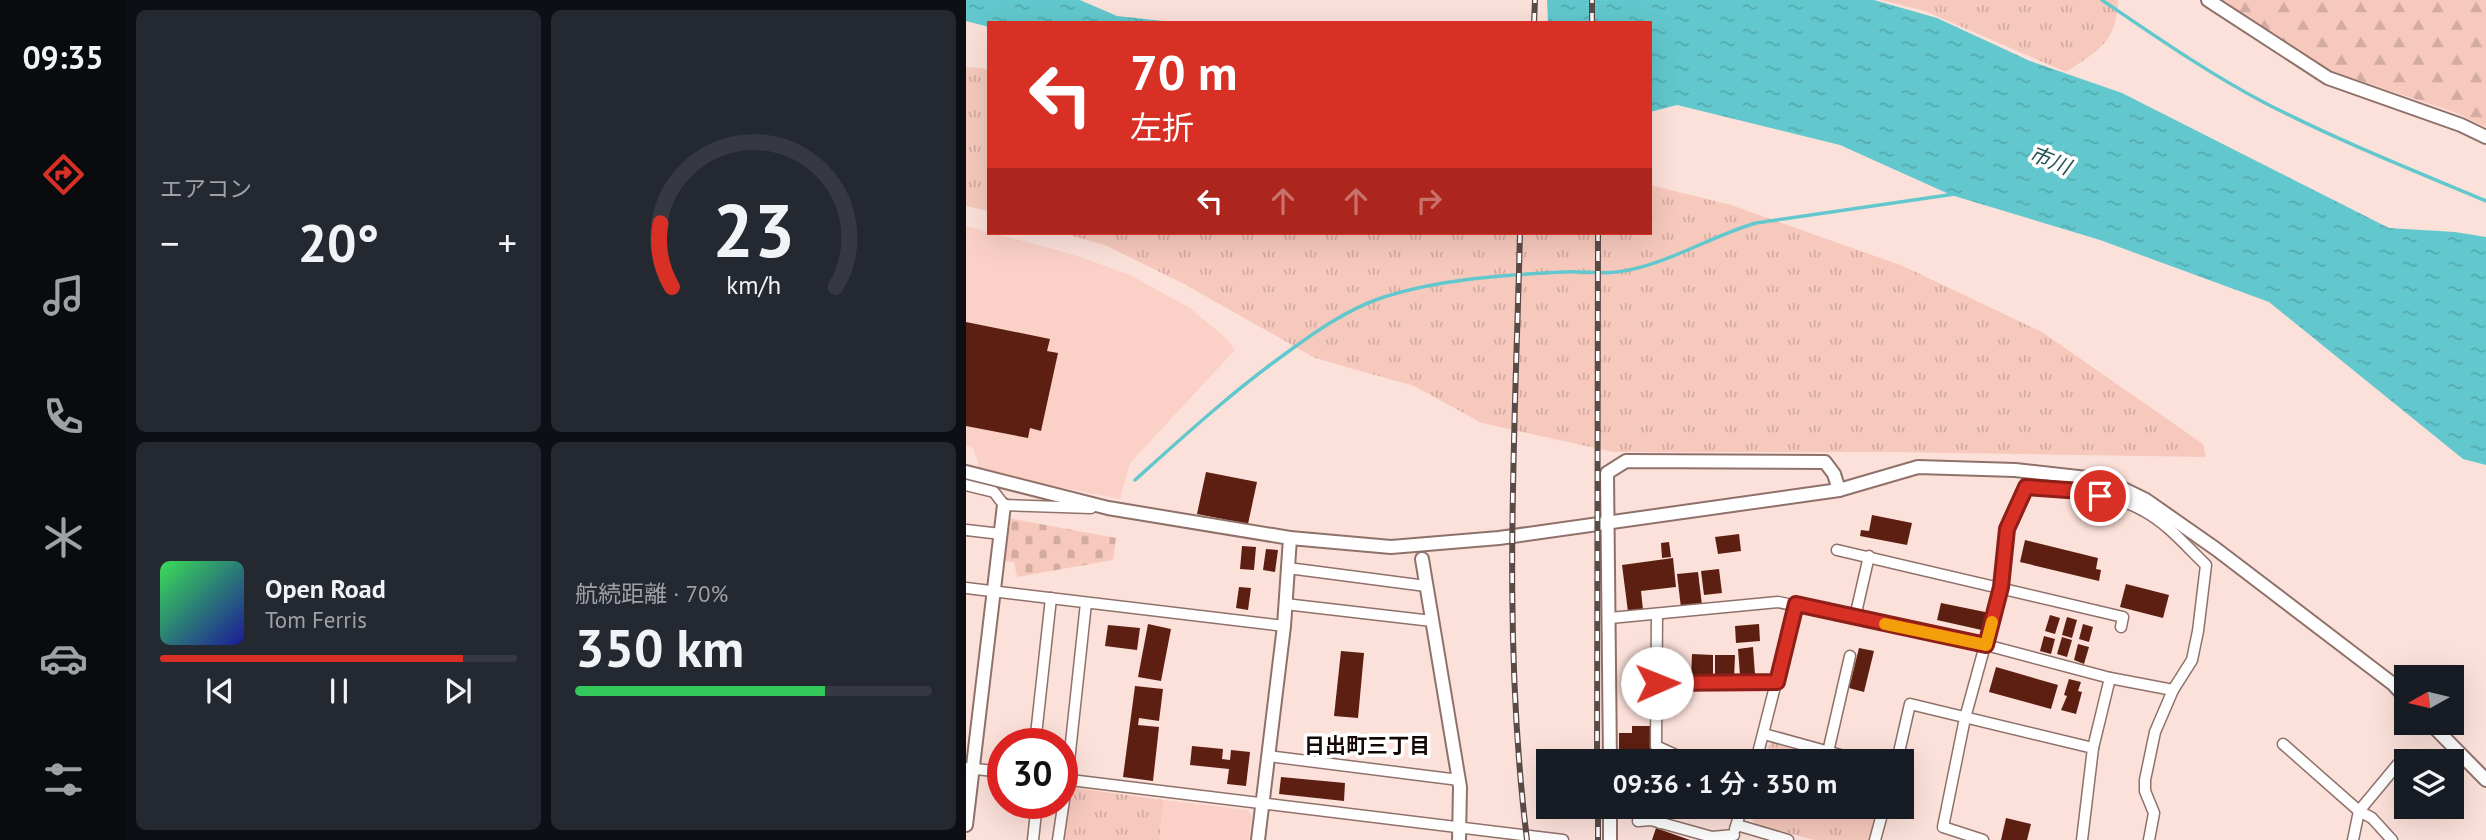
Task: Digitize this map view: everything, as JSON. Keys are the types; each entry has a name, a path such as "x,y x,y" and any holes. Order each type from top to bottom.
{"street":[{"path":"2208,0 2328,78 2461,125 2486,137"},
{"path":"1610,749 1607,472 1626,461 1825,462 1835,474 1839,491"},
{"path":"966,472 1108,508 1290,538 1391,547 1499,538 1839,491 1918,467 2015,470 2105,480 2227,557 2394,685"},
{"path":"966,485 994,492 1004,505 969,769 966,819"},
{"path":"1983,840 1943,827 1965,718 2001,587 2007,529 2026,487 2081,491 2144,505 2206,565 2199,631 2192,660 2173,690 2155,732 2145,780 2145,792 2154,813 2149,840"},
{"path":"1004,505 1108,508"},
{"path":"966,530 1001,534"},
{"path":"1258,840 1284,626 1290,538"},
{"path":"1837,550 2123,617 2121,626"},
{"path":"1855,617 1869,556"},
{"path":"1422,559 1459,780 1459,834"},
{"path":"1288,568 1426,586"},
{"path":"966,589 1284,626"},
{"path":"1037,728 1051,598"},
{"path":"1610,618 1778,602 1796,604 1986,645 2110,678 2173,690"},
{"path":"1071,728 1086,603"},
{"path":"1286,604 1432,621"},
{"path":"1760,749 1796,604"},
{"path":"1657,614 1657,746 1663,749"},
{"path":"1829,749 1850,656"},
{"path":"2082,840 2093,748 2110,678"},
{"path":"1657,683 1777,682"},
{"path":"1900,749 1910,704 2093,748"},
{"path":"1764,734 1817,749"},
{"path":"2442,735 2486,780"},
{"path":"2284,744 2359,811 2372,818 2392,840"},
{"path":"1268,756 1459,780"},
{"path":"969,769 987,771"},
{"path":"2353,840 2359,811 2394,769"},
{"path":"1078,782 1263,803 1459,834 1563,840"},
{"path":"1033,840 1035,819"},
{"path":"1058,840 1060,819"},
{"path":"1610,819 1610,840"},
{"path":"1660,823 1661,819"},
{"path":"1875,840 1881,819"},
{"path":"1638,821 1651,820 1712,837 1734,833 1788,840"}],"shaded area":[{"path":"966,226 987,232 987,235 1000,235 1075,255 1130,275 1190,308 1227,339 1235,350 1130,463 1120,499 977,471 978,462 973,448 966,446"},
{"path":"1164,800 1248,810 1252,816 1249,840 1159,840"}],"green space":[{"path":"1881,0 2118,0 2110,36 2096,51 2066,72 1925,11"},
{"path":"2222,0 2486,0 2486,127 2454,112 2331,71 2221,3"},
{"path":"966,67 987,69 987,211 966,206"},
{"path":"1652,185 1731,205 1903,266 2042,332 2203,444 2206,457 1884,452 1613,452 1482,423 1414,386 1315,358 1186,285 1105,245 1069,235 1652,235"},
{"path":"1008,518 1116,538 1113,560 1017,577 1014,562 1004,561"},
{"path":"1774,741 1802,749 1768,749"},
{"path":"1078,788 1164,800 1159,840 1062,840 1065,819 1078,819"},
{"path":"1752,819 1874,819 1869,840 1814,840 1755,824"}],"water":[{"path":"966,0 1080,0 1117,16 1163,21 987,21 987,26 966,21"},
{"name":"市川","path":"1547,0 1874,0 1937,18 2030,61 2122,93 2389,228 2455,232 2486,237 2486,465 2463,459 2269,302 2100,240 1951,195 1840,145 1677,105 1652,111 1652,21 1548,21"}],"building":[{"path":"966,322 1050,339 1047,351 1058,353 1041,431 1030,428 1028,438 966,426"},
{"path":"1206,472 1257,482 1248,524 1197,514"},
{"path":"1872,515 1912,523 1907,545 1860,536 1861,530 1869,531"},
{"path":"1739,534 1741,551 1718,554 1715,537"},
{"path":"2025,540 2098,558 2096,569 2101,570 2099,581 2020,562"},
{"path":"1669,542 1671,557 1662,558 1661,543"},
{"path":"1242,546 1256,547 1254,570 1240,569"},
{"path":"1266,549 1278,550 1275,572 1263,570"},
{"path":"1673,558 1676,587 1641,591 1643,610 1628,612 1622,565"},
{"path":"1719,569 1722,593 1704,595 1701,571"},
{"path":"1698,572 1702,605 1681,608 1677,574"},
{"path":"2126,584 2169,595 2163,618 2120,607"},
{"path":"1239,587 1251,588 1248,610 1236,608"},
{"path":"1941,603 1990,613 1986,631 1937,620"},
{"path":"2050,615 2060,618 2055,634 2045,631"},
{"path":"2067,617 2077,620 2072,638 2062,635"},
{"path":"1148,624 1171,629 1161,681 1138,677"},
{"path":"1759,624 1760,641 1736,643 1735,626"},
{"path":"2083,624 2093,627 2089,642 2079,639"},
{"path":"1108,625 1140,628 1137,650 1105,646"},
{"path":"2044,636 2055,639 2051,654 2040,651"},
{"path":"2062,637 2072,640 2067,657 2057,654"},
{"path":"2078,644 2089,647 2084,664 2074,660"},
{"path":"1753,647 1755,674 1740,675 1738,649"},
{"path":"1859,648 1874,651 1864,692 1849,688"},
{"path":"1341,651 1364,653 1358,718 1334,716"},
{"path":"1692,654 1713,655 1713,678 1691,678"},
{"path":"1715,655 1735,655 1734,679 1715,678"},
{"path":"1996,667 2058,685 2051,709 1989,692"},
{"path":"2069,679 2081,682 2078,691 2082,692 2076,714 2061,710 2067,696 2064,695"},
{"path":"1135,686 1163,689 1159,721 1139,718 1138,725 1159,727 1153,781 1123,777"},
{"path":"1632,726 1650,726 1650,749 1619,749 1619,733 1632,733"},
{"path":"1192,746 1223,749 1222,759 1230,760 1231,750 1250,752 1246,786 1227,784 1229,769 1190,765"},
{"path":"1281,777 1345,783 1344,801 1279,794"},
{"path":"2006,818 2031,824 2027,840 2001,840"},
{"path":"1656,828 1690,840 1652,840"}],"waterway":[{"path":"2102,0 2202,67 2265,103 2347,142 2486,201"},
{"path":"1135,480 1265,369 1331,322 1381,298 1425,286 1471,279 1564,272 1610,273 1634,269 1756,223 1955,194"}],"railway":[{"path":"1534,21 1535,0"},
{"path":"1592,0 1592,21"},
{"path":"1520,235 1513,461 1512,612 1519,764 1527,840"},
{"path":"1597,749 1598,235"},
{"path":"1598,819 1598,840"}],"slow traffic":[{"path":"1885,624 1986,645 1992,622"}],"district":[{"name":"日出町三丁目","path":"1367,745"}],"route":[{"path":"1657,683 1777,682 1796,604 1986,645 2001,587 2007,529 2026,487 2081,491 2100,496"}]}
